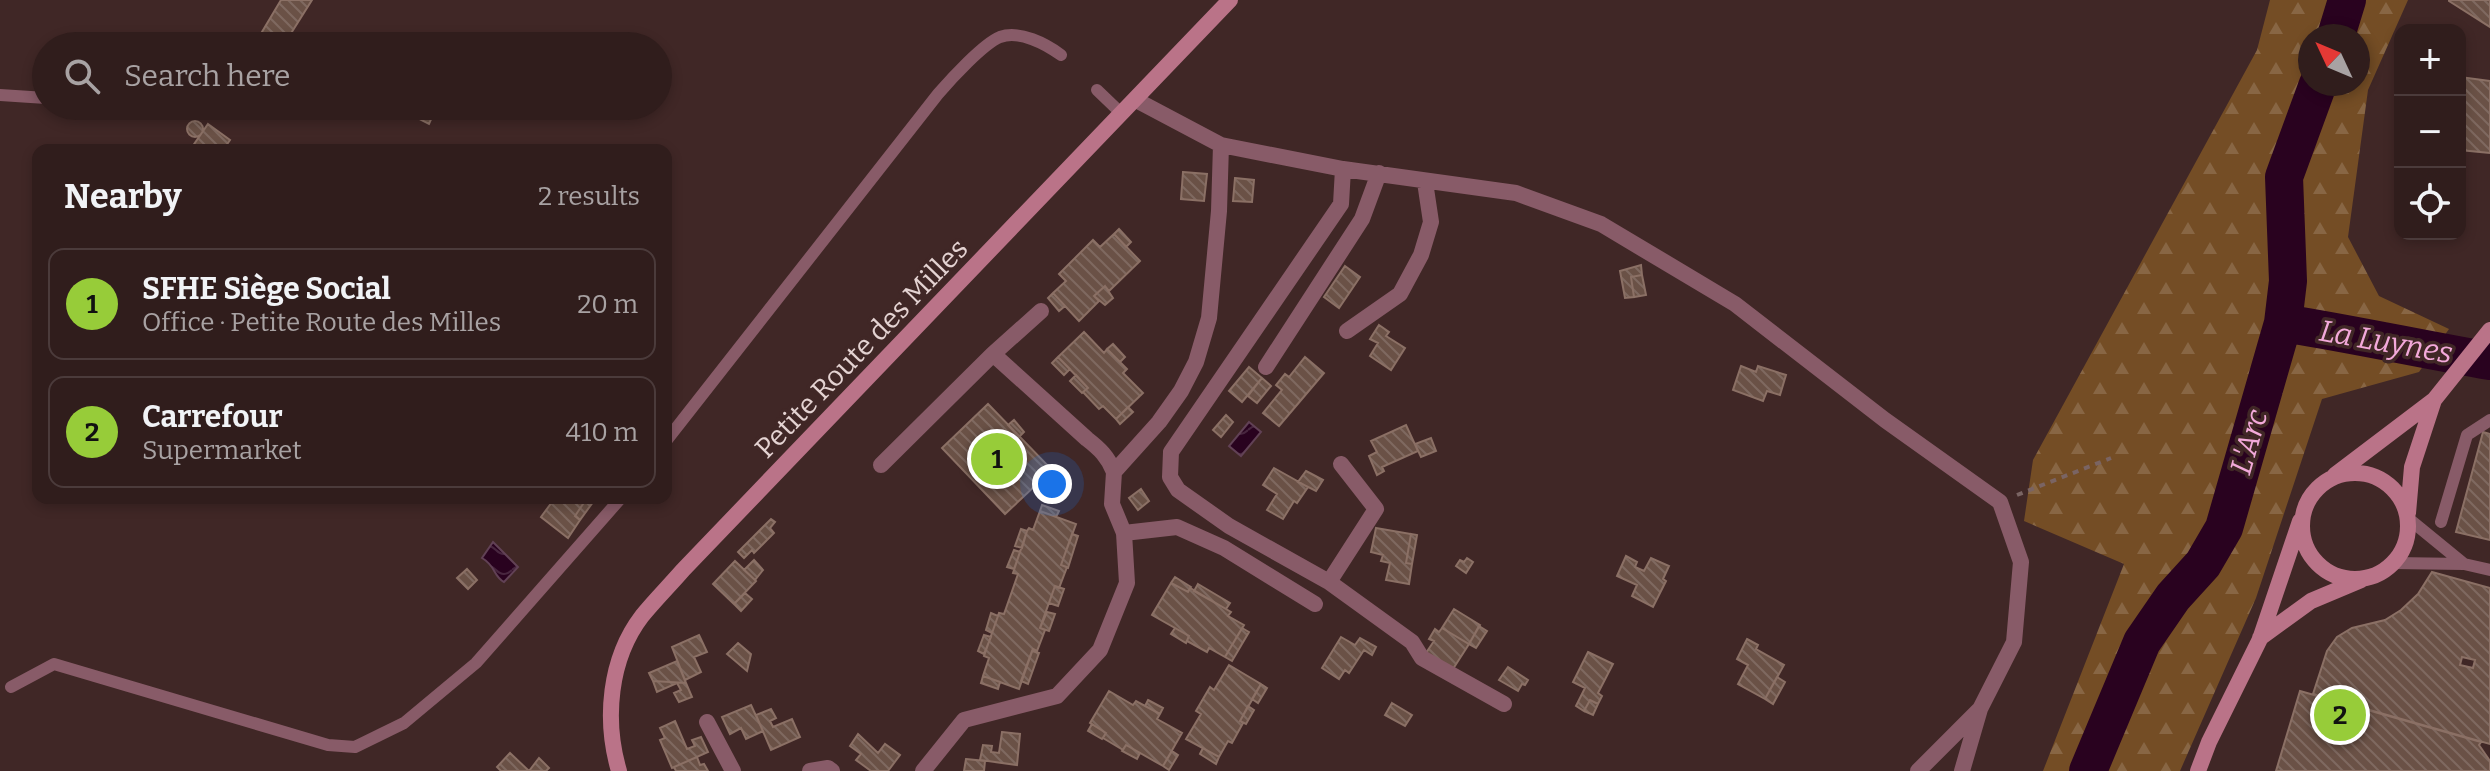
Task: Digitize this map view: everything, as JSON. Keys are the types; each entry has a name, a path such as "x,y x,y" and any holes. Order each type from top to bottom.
{"main road":[{"name":"Petite Route des Milles","path":"619,771 610,717 611,690 617,665 640,618 1230,0"},
{"path":"2198,771 2260,639 2304,510 2314,492 2434,400 2490,330"},
{"path":"2260,639 2311,601 2378,574 2394,563 2406,543 2412,467 2434,400"},
{"path":"2327,480 2351,473 2371,475 2394,489 2408,516"},
{"path":"2304,510 2302,534 2311,556 2336,576 2362,579"}],"street":[{"path":"1136,100 1221,145 1343,169 1516,193 1601,224 1735,304 1885,420 2000,502 2021,562 2014,642 1980,709 1962,771"},
{"path":"1114,472 1159,422 1181,391 1196,362 1209,318 1219,211 1221,145"},
{"path":"1343,169 1341,204 1171,452 1170,477 1178,490 1229,526 1329,582 1412,642 1422,658 1504,704"},
{"path":"1266,367 1362,219 1379,173"},
{"path":"1347,331 1400,294 1421,255 1431,222 1425,182"},
{"path":"881,465 1041,311"},
{"path":"923,771 964,720 1057,696 1100,650 1127,583 1124,533 1112,504 1114,472 1109,460 993,354"},
{"path":"1329,582 1376,509 1341,464"},
{"path":"1124,533 1177,527 1224,548 1315,604"},
{"path":"1918,771 1980,709"},
{"path":"707,722 733,771"},
{"path":"810,771 828,768 832,771"}],"lane":[{"path":"672,433 923,113 965,64 1001,37 1026,37 1045,44 1061,55"},
{"path":"1097,90 1122,114"},
{"path":"0,95 32,97"},
{"path":"2441,522 2467,435 2490,420"},
{"path":"11,687 54,664 328,745 355,747 404,723 476,663 616,504"},
{"path":"2408,516 2464,564"},
{"path":"2394,563 2464,564 2490,570"}],"path":[{"path":"2000,502 2111,458"}],"green space":[{"path":"2270,0 2408,0 2397,24 2394,24 2394,32 2370,86 2370,24 2298,24 2298,96 2367,96 2348,237 2379,296 2449,329 2419,372 2322,399 2256,598 2180,771 2043,771 2124,564 2024,521 2033,460 2257,50"}],"water":[{"path":"1249,422 1261,432 1241,456 1229,446"},
{"path":"493,542 518,567 504,582 482,558"}],"building":[{"path":"281,0 312,0 292,32 262,32"},
{"path":"2449,0 2490,0 2490,27 2449,1"},
{"path":"2466,78 2490,81 2490,153 2466,151"},
{"path":"195,121 201,123 201,135 195,137 189,135 187,129 189,123"},
{"path":"208,124 230,140 227,144 194,144"},
{"path":"1183,172 1207,174 1204,201 1181,199"},
{"path":"1235,178 1254,180 1252,202 1233,201"},
{"path":"1119,229 1131,242 1126,247 1114,234"},
{"path":"1114,234 1140,261 1109,291 1105,286 1094,296 1099,301 1079,321 1053,293 1066,281 1059,274 1093,240 1100,247"},
{"path":"1641,265 1642,275 1631,277 1634,297 1625,298 1620,271"},
{"path":"1345,266 1360,277 1339,308 1324,297"},
{"path":"1642,275 1646,295 1634,297 1631,277"},
{"path":"1105,286 1113,298 1105,305 1094,296"},
{"path":"1053,293 1065,306 1059,311 1048,298"},
{"path":"1379,325 1389,332 1386,336 1405,348 1391,370 1370,356 1378,343 1370,339"},
{"path":"1084,332 1104,353 1107,349 1127,369 1123,373 1143,393 1116,419 1103,406 1099,409 1083,392 1088,388 1058,357"},
{"path":"1113,344 1125,357 1120,362 1107,349"},
{"path":"1058,357 1070,369 1064,375 1052,363"},
{"path":"1305,357 1324,373 1279,426 1263,413 1282,390 1276,385 1285,374 1289,377"},
{"path":"1741,366 1756,372 1758,366 1786,375 1780,395 1767,391 1763,401 1733,390"},
{"path":"1249,367 1262,378 1242,402 1229,391"},
{"path":"1076,375 1088,388 1082,393 1070,381"},
{"path":"1262,378 1271,386 1257,403 1248,396"},
{"path":"988,404 1052,470 1005,514 942,448"},
{"path":"1128,407 1133,412 1120,424 1116,419"},
{"path":"1226,415 1233,422 1221,437 1213,430"},
{"path":"1014,420 1024,432 1019,437 1008,425"},
{"path":"1406,425 1418,451 1382,467 1384,471 1377,475 1369,456 1377,452 1371,441"},
{"path":"2483,432 2490,434 2490,540 2456,532"},
{"path":"1431,438 1436,451 1421,457 1415,444"},
{"path":"1274,468 1308,487 1297,503 1294,501 1283,519 1267,510 1277,494 1263,485"},
{"path":"1306,471 1323,480 1316,491 1298,482"},
{"path":"1141,489 1149,501 1138,510 1129,498"},
{"path":"551,504 583,504 575,516 580,520 568,538 541,517"},
{"path":"583,504 592,504 580,520 575,516"},
{"path":"1042,505 1059,511 1056,517 1040,511"},
{"path":"1040,511 1076,524 1061,565 1067,567 1059,588 1055,586 1040,628 1045,630 1037,651 1033,649 1019,689 983,676 989,658 984,656 999,613 1004,614 1018,574 1013,573 1027,531 1029,528 1033,530"},
{"path":"771,519 775,522 770,528 774,533 754,553 752,550 744,558 738,552"},
{"path":"1376,528 1411,534 1406,563 1412,564 1409,584 1386,580 1390,563 1381,561 1383,555 1371,552"},
{"path":"1021,529 1027,531 1022,548 1015,546"},
{"path":"1072,534 1078,536 1068,568 1061,565"},
{"path":"1411,534 1417,535 1412,564 1406,563"},
{"path":"1014,550 1020,552 1014,569 1007,567"},
{"path":"1626,556 1637,562 1635,567 1644,571 1651,558 1669,566 1663,579 1666,581 1653,607 1632,596 1637,585 1617,576"},
{"path":"1467,558 1473,562 1466,573 1456,566 1460,560 1464,562"},
{"path":"754,560 763,570 755,580 744,570"},
{"path":"735,561 756,581 734,604 713,584"},
{"path":"467,569 477,580 468,589 457,578"},
{"path":"2432,572 2490,588 2490,744 2313,694 2327,651 2337,637 2352,628 2385,620 2418,594","holes":["2462,657 2475,660 2473,668 2460,665"]},
{"path":"1175,577 1191,587 1188,592 1171,583"},
{"path":"1171,583 1188,592 1190,588 1231,612 1228,616 1244,625 1225,657 1187,641 1189,636 1152,615"},
{"path":"1198,584 1230,603 1226,609 1194,591"},
{"path":"1055,586 1064,589 1058,606 1049,603"},
{"path":"745,593 752,599 741,611 734,604"},
{"path":"1454,609 1480,625 1469,644 1442,628"},
{"path":"1047,612 1055,614 1049,631 1040,628"},
{"path":"991,613 998,616 992,633 986,630"},
{"path":"1479,626 1487,631 1476,648 1469,644"},
{"path":"1175,628 1189,636 1186,643 1171,634"},
{"path":"1242,628 1249,632 1232,661 1225,657"},
{"path":"1442,628 1469,644 1453,669 1426,653 1434,641 1429,639 1435,629 1439,632"},
{"path":"699,635 707,652 694,657 701,672 685,680 672,647"},
{"path":"984,635 991,637 984,654 978,651"},
{"path":"1341,637 1355,645 1360,638 1376,647 1372,655 1364,650 1349,673 1345,670 1339,679 1322,668"},
{"path":"1747,639 1758,645 1756,649 1784,665 1765,699 1738,684 1748,665 1737,659"},
{"path":"738,643 751,654 747,671 727,654"},
{"path":"1032,651 1039,653 1028,684 1021,681"},
{"path":"1588,652 1613,664 1598,693 1602,696 1598,704 1590,700 1584,711 1576,706 1585,688 1573,682"},
{"path":"677,661 686,683 653,681 649,673"},
{"path":"1229,665 1261,684 1240,721 1243,723 1232,743 1228,741 1219,757 1186,739 1201,714 1196,711 1210,687 1214,690"},
{"path":"1508,667 1528,680 1518,691 1499,680"},
{"path":"983,676 1000,682 998,689 981,683"},
{"path":"1777,677 1785,682 1773,704 1765,699"},
{"path":"653,681 686,683 692,697 679,702 674,693 681,690 677,683 657,692"},
{"path":"1261,684 1267,688 1258,703 1252,699"},
{"path":"1109,691 1133,705 1136,701 1160,714 1157,719 1182,733 1163,766 1126,745 1123,750 1103,738 1106,733 1090,723"},
{"path":"2300,691 2481,742 2479,745 2490,761 2490,771 2276,771"},
{"path":"1148,700 1163,708 1160,714 1145,706"},
{"path":"1590,700 1598,704 1593,715 1584,711"},
{"path":"1392,703 1412,715 1405,726 1385,715"},
{"path":"751,705 763,731 746,739 741,728 730,734 722,717"},
{"path":"1248,706 1254,710 1246,724 1240,721"},
{"path":"771,709 776,718 770,721 773,727 792,719 800,737 771,750 756,715"},
{"path":"675,721 687,749 695,746 692,740 701,737 708,752 672,768 660,740 665,738 660,728"},
{"path":"1092,724 1106,733 1102,739 1088,731"},
{"path":"1002,732 1020,734 1017,765 980,760 983,745 992,746 991,752 999,753"},
{"path":"858,734 878,753 885,744 900,755 888,771 871,771 856,760 861,754 850,746"},
{"path":"1126,745 1140,753 1137,759 1122,751"},
{"path":"1203,748 1219,757 1216,764 1200,754"},
{"path":"1172,751 1178,755 1169,770 1163,766"},
{"path":"510,753 529,771 501,771 497,767"},
{"path":"697,757 700,765 704,764 708,771 676,771 674,767"},
{"path":"539,758 549,768 546,771 529,771"},
{"path":"966,759 985,761 984,771 964,771"}],"waterway":[{"name":"L'Arc","path":"2340,24 2347,0"},
{"name":"L'Arc","path":"2088,771 2142,642 2173,597 2203,564 2224,528 2283,323 2288,281 2284,177 2314,96"},
{"name":"La Luynes","path":"2283,323 2490,361"}],"place":[{"name":"SFHE Siège Social","path":"997,459"},
{"name":"Carrefour","path":"2340,715"}]}
